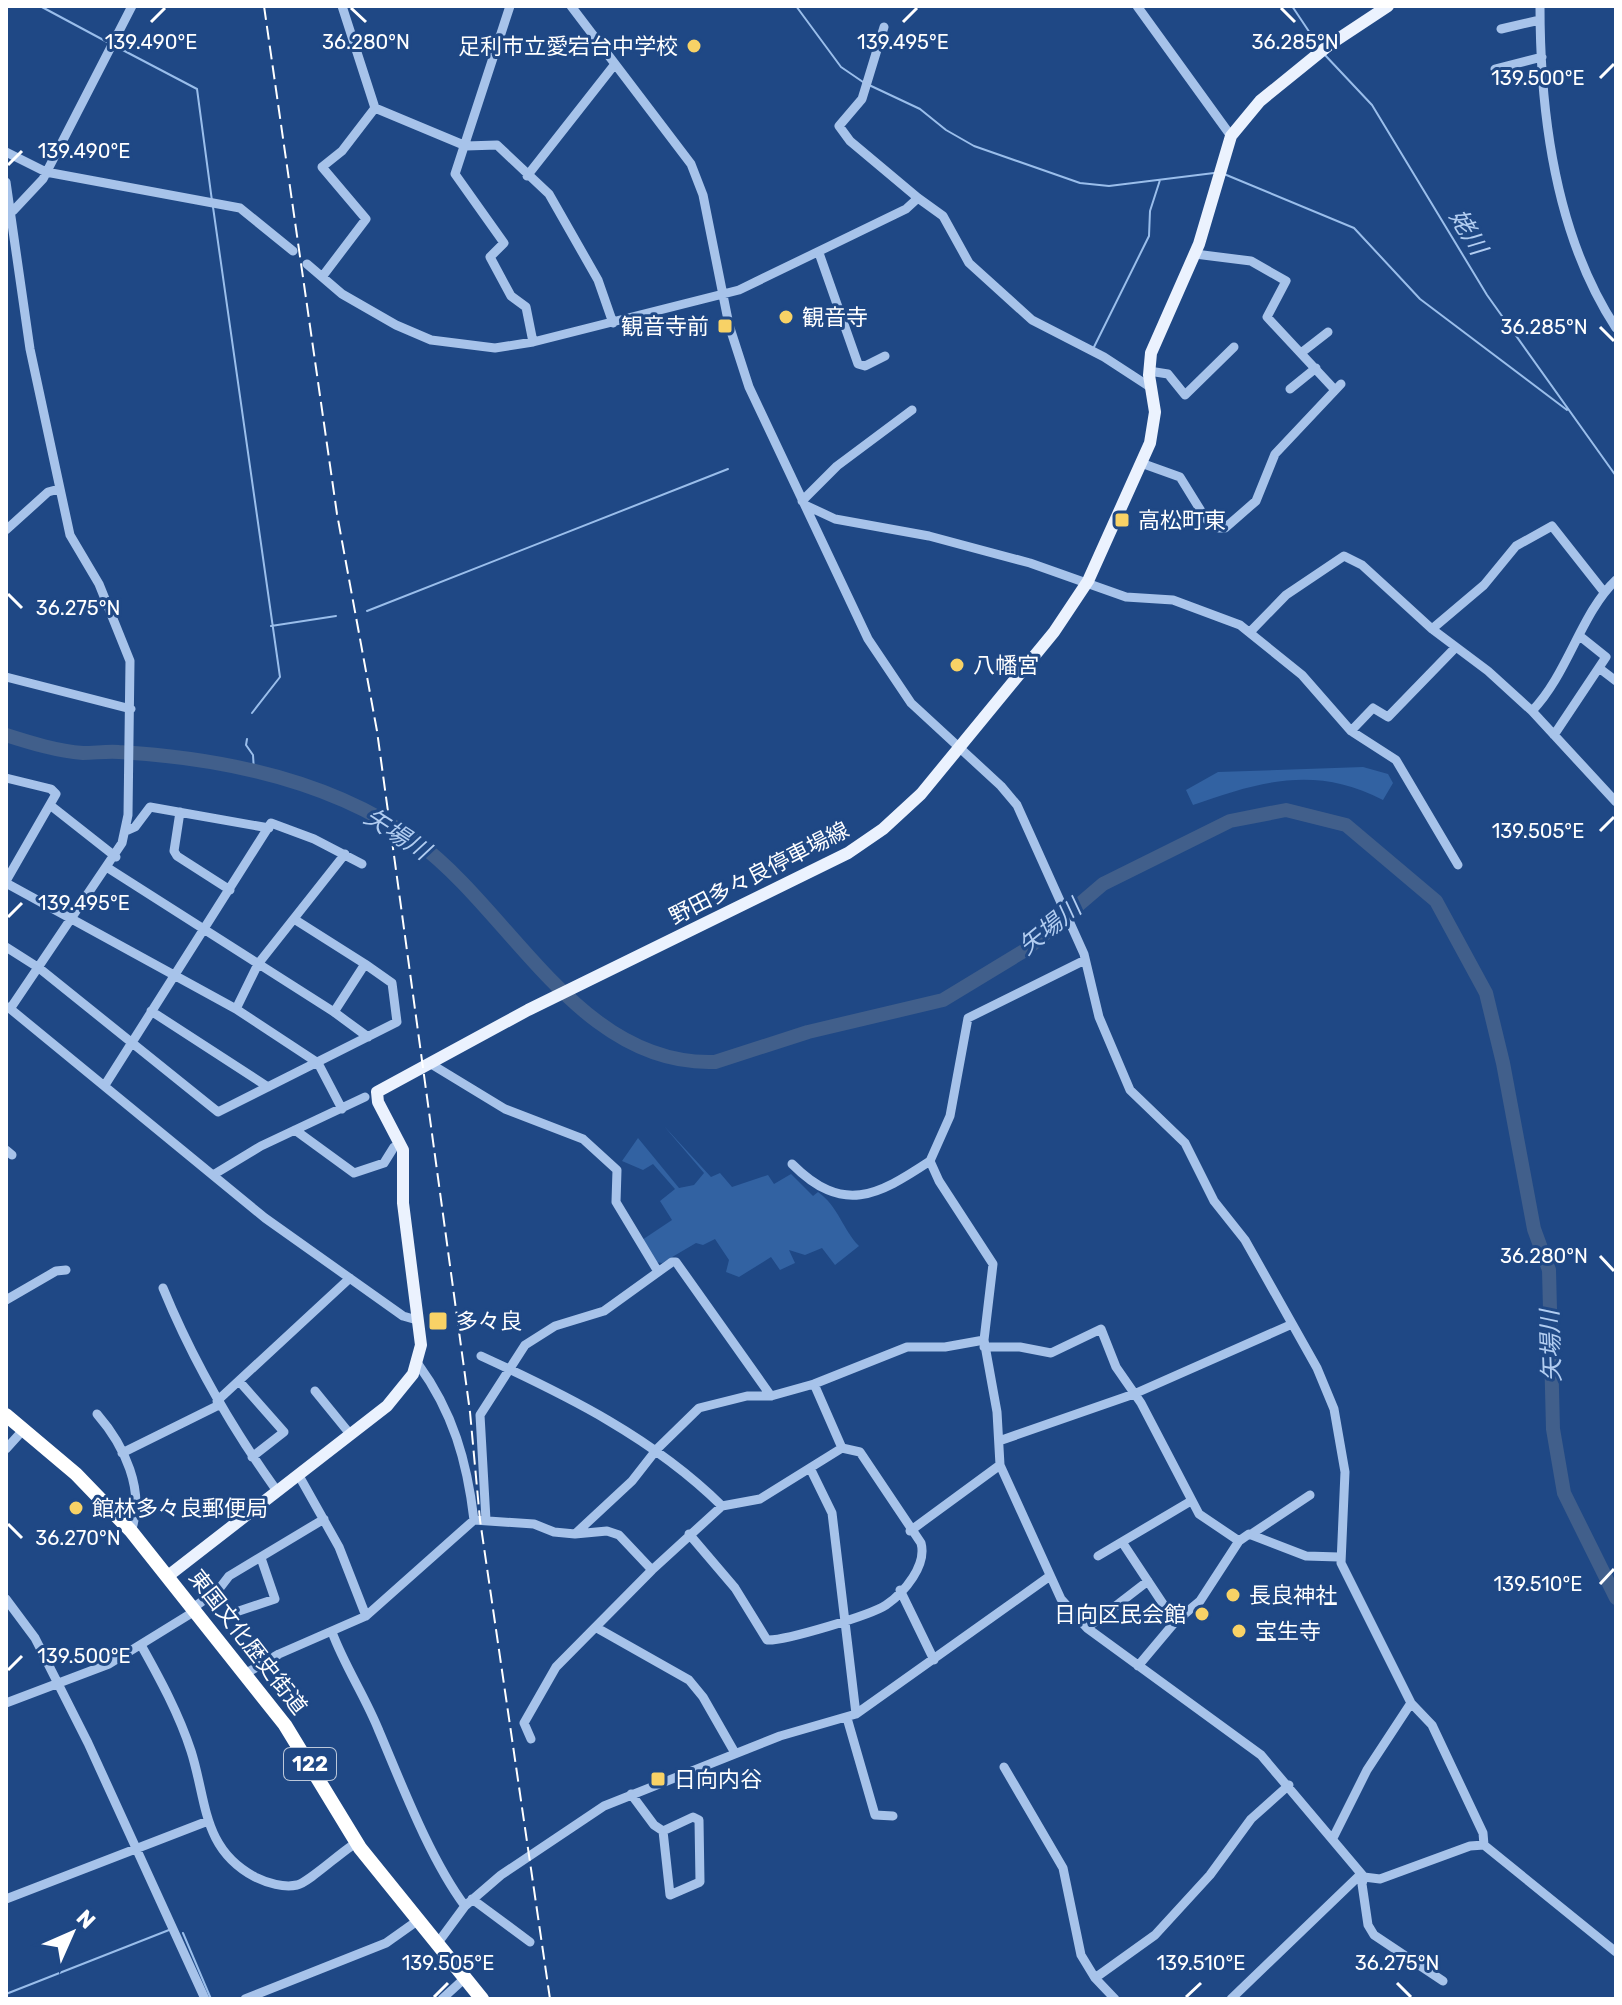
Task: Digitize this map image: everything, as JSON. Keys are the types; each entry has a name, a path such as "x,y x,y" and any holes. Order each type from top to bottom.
{"highway":[{"name":"東国文化歴史街道","path":"6,1415 76,1474 131,1531 168,1576 292,1734 356,1843 482,1999"}],"main road":[{"name":"野田多々良停車場線","path":"431,1064 535,1008 848,853 908,808 1054,632 1088,581 1141,463 1155,424 1149,371 1155,342 1195,254 1231,136 1251,109 1323,50 1388,6"},
{"path":"168,1576 394,1399 418,1364 421,1345 403,1203 401,1145 378,1102 377,1092 431,1064"}],"street":[{"path":"13,211 46,172 132,6"},
{"path":"342,6 375,108 466,146 497,145 549,194 598,280 613,323"},
{"path":"510,6 455,174 504,243 490,257 511,296 526,307 533,342"},
{"path":"571,6 691,164 708,214 721,295 749,387 880,659 911,703 958,750 1010,795 1053,881 1085,957 1105,1035 1130,1090 1185,1143 1214,1201 1254,1255 1290,1325 1317,1368 1334,1409 1346,1479 1339,1557 1411,1703 1438,1737 1483,1833 1484,1845"},
{"path":"1137,6 1231,136"},
{"path":"1540,6 1548,139 1589,285 1616,328"},
{"path":"1501,29 1540,20"},
{"path":"884,27 859,105 839,126 850,141 943,216 969,263 1032,320 1104,357 1150,387"},
{"path":"1495,69 1542,57"},
{"path":"527,176 615,64"},
{"path":"322,277 366,219 322,167 342,151 375,108"},
{"path":"6,152 46,172 240,208 293,251"},
{"path":"6,182 13,211 30,349 59,489 75,546 99,584 130,661 132,712 126,831 116,857 8,1007 265,1218 403,1316 417,1320"},
{"path":"307,264 361,307 431,340 495,348 533,342 721,295 819,253 906,209 918,198"},
{"path":"819,253 858,364 865,366 885,356"},
{"path":"1141,463 1180,477 1206,519 1218,528 1225,528 1256,501 1275,454 1338,387 1267,317 1286,281 1251,261 1195,254"},
{"path":"1301,353 1328,332"},
{"path":"1149,371 1168,374 1185,395 1234,347"},
{"path":"1290,389 1316,368"},
{"path":"804,503 837,466 912,410"},
{"path":"6,530 48,492 59,489"},
{"path":"804,503 835,519 929,536 1088,581 1126,597 1173,600 1221,615 1251,631 1302,675 1351,731 1396,760 1458,865"},
{"path":"1432,629 1484,585 1516,546 1552,526 1604,592"},
{"path":"1251,631 1286,595 1344,556 1362,565 1432,629 1488,671 1532,711 1616,802"},
{"path":"1532,711 1581,637 1604,592 1616,580"},
{"path":"1554,735 1606,657 1581,637"},
{"path":"1351,731 1373,708 1388,717 1455,648"},
{"path":"1599,668 1616,681"},
{"path":"6,677 132,712"},
{"path":"6,778 55,791 6,882 71,921 236,1009 318,1063 342,1109"},
{"path":"50,805 116,857"},
{"path":"126,831 135,827 150,807 268,830"},
{"path":"180,812 174,851 177,856 230,890"},
{"path":"105,1085 271,823 294,830 362,864"},
{"path":"236,1009 258,964 345,854"},
{"path":"108,868 334,1012 368,1037"},
{"path":"6,947 39,968 218,1112 395,1024 398,1018 392,983 294,919"},
{"path":"792,1164 818,1188 860,1195 891,1185 930,1161 950,1116 968,1018 1085,957"},
{"path":"334,1012 365,964"},
{"path":"151,1011 268,1087"},
{"path":"431,1064 505,1109 586,1142 617,1170 616,1202 657,1270"},
{"path":"213,1175 295,1130 365,1097"},
{"path":"295,1130 354,1173 384,1163 394,1147 401,1145"},
{"path":"930,1161 939,1181 993,1264 984,1343 996,1400 1000,1465 1066,1606 1087,1628 1261,1755 1362,1876 1368,1925 1374,1935 1443,1981"},
{"path":"486,1520 480,1415 531,1340 555,1326 604,1311 657,1270 676,1262 771,1396"},
{"path":"6,1300 56,1271 66,1270"},
{"path":"122,1453 218,1403 350,1278"},
{"path":"163,1288 190,1352 218,1403 277,1491"},
{"path":"999,1441 1134,1394 1290,1325"},
{"path":"575,1534 632,1481 657,1449 699,1408 747,1396 771,1396 814,1384 902,1348 984,1343 1051,1353 1101,1329 1116,1367 1199,1514 1239,1541"},
{"path":"481,1356 657,1449 687,1471 722,1506"},
{"path":"418,1364 442,1400 459,1441 474,1520"},
{"path":"239,1381 284,1432 252,1457"},
{"path":"814,1384 842,1448"},
{"path":"315,1391 350,1434"},
{"path":"97,1414 133,1476 138,1500 131,1531"},
{"path":"6,1449 24,1429"},
{"path":"531,1739 524,1723 556,1667 689,1534 722,1506 760,1499 842,1448 860,1452 910,1531 921,1543 924,1554 918,1569 884,1606 767,1640 735,1588 689,1534"},
{"path":"910,1531 1000,1465"},
{"path":"811,1470 832,1513 846,1619 851,1716 875,1815 893,1816"},
{"path":"298,1474 324,1519 366,1616"},
{"path":"1138,1666 1175,1622 1200,1601 1239,1541 1310,1495"},
{"path":"1098,1556 1191,1501"},
{"path":"6,1703 109,1664 194,1610 229,1576 324,1519"},
{"path":"245,1674 279,1654 366,1616 474,1520 534,1524 554,1532 575,1534 607,1531 619,1535 652,1570"},
{"path":"1253,1533 1306,1556 1339,1557"},
{"path":"1122,1542 1175,1622"},
{"path":"236,1612 275,1599 261,1558"},
{"path":"437,1944 468,1903 528,1854 604,1806 780,1736 851,1716 1050,1576"},
{"path":"1087,1628 1148,1581"},
{"path":"900,1590 934,1660"},
{"path":"6,1599 35,1638 138,1848 205,1999"},
{"path":"597,1628 689,1680 703,1697 735,1753"},
{"path":"332,1632 347,1670 358,1683 389,1761 468,1903 530,1942"},
{"path":"141,1645 191,1751 208,1821 226,1856 265,1882 289,1886 307,1881 330,1859 356,1843"},
{"path":"1333,1838 1367,1770 1411,1703"},
{"path":"1004,1767 1063,1868 1081,1955 1095,1978 1115,1999"},
{"path":"1095,1978 1155,1935 1210,1875 1251,1819 1289,1785"},
{"path":"631,1794 654,1825 663,1831"},
{"path":"693,1817 699,1820 700,1882 670,1895 668,1893 663,1831 693,1817"},
{"path":"6,1899 208,1821"},
{"path":"1362,1876 1380,1879 1470,1846 1484,1845 1616,1952"},
{"path":"1231,1999 1362,1876"},
{"path":"245,1999 386,1943 417,1921"},
{"path":"442,1999 465,1978"}],"shaded area":[{"path":"1363,767 1388,774 1393,783 1383,800 1358,789 1311,780 1265,784 1193,805 1186,790 1218,772"},
{"path":"664,1126 711,1177 720,1173 732,1187 768,1175 774,1184 791,1174 813,1196 818,1192 825,1198 859,1246 835,1265 822,1248 805,1255 789,1250 795,1263 780,1270 771,1257 739,1277 726,1272 729,1260 715,1239 703,1245 696,1243 662,1263 655,1262 639,1242 672,1220 660,1201 675,1189 653,1164 643,1170 622,1161 638,1138 679,1188 694,1185 704,1173"}],"waterway":[{"path":"40,6 109,43"},
{"path":"796,6 841,67 863,82"},
{"name":"姥川","path":"1292,6 1318,45"},
{"path":"115,46 197,89 212,201"},
{"name":"姥川","path":"1324,54 1372,105 1487,295 1616,476"},
{"path":"869,85 920,109 946,130 974,146 1080,183 1109,186 1214,173"},
{"path":"1224,174 1354,228 1420,299 1567,410"},
{"path":"1094,347 1149,236 1150,211 1160,180"},
{"path":"213,207 280,677 252,713"},
{"path":"367,611 728,469"},
{"path":"271,626 336,616"},
{"name":"矢場川","path":"6,735 73,752 158,755 236,767 313,788 349,803 417,842 452,872 551,980 586,1013 625,1040 667,1057 715,1062 808,1032 943,1000 1027,949 1103,884 1230,821 1286,810 1346,825 1436,901 1486,993 1503,1063 1534,1229 1549,1270 1553,1429 1564,1493 1616,1598"},
{"path":"247,739 246,745 253,755 254,771"},
{"path":"6,1994 169,1930"},
{"path":"183,1933 211,1999"}],"railway":[{"path":"264,6 337,514 377,731 470,1412 480,1520 550,1999"}],"place":[{"name":"足利市立愛宕台中学校","path":"694,46"},
{"name":"観音寺","path":"786,317"},
{"name":"観音寺前","path":"725,326"},
{"name":"高松町東","path":"1122,520"},
{"name":"八幡宮","path":"957,665"},
{"name":"多々良","path":"438,1321"},
{"name":"館林多々良郵便局","path":"76,1508"},
{"name":"長良神社","path":"1233,1595"},
{"name":"日向区民会館","path":"1202,1614"},
{"name":"宝生寺","path":"1239,1631"},
{"name":"日向内谷","path":"658,1779"}]}
